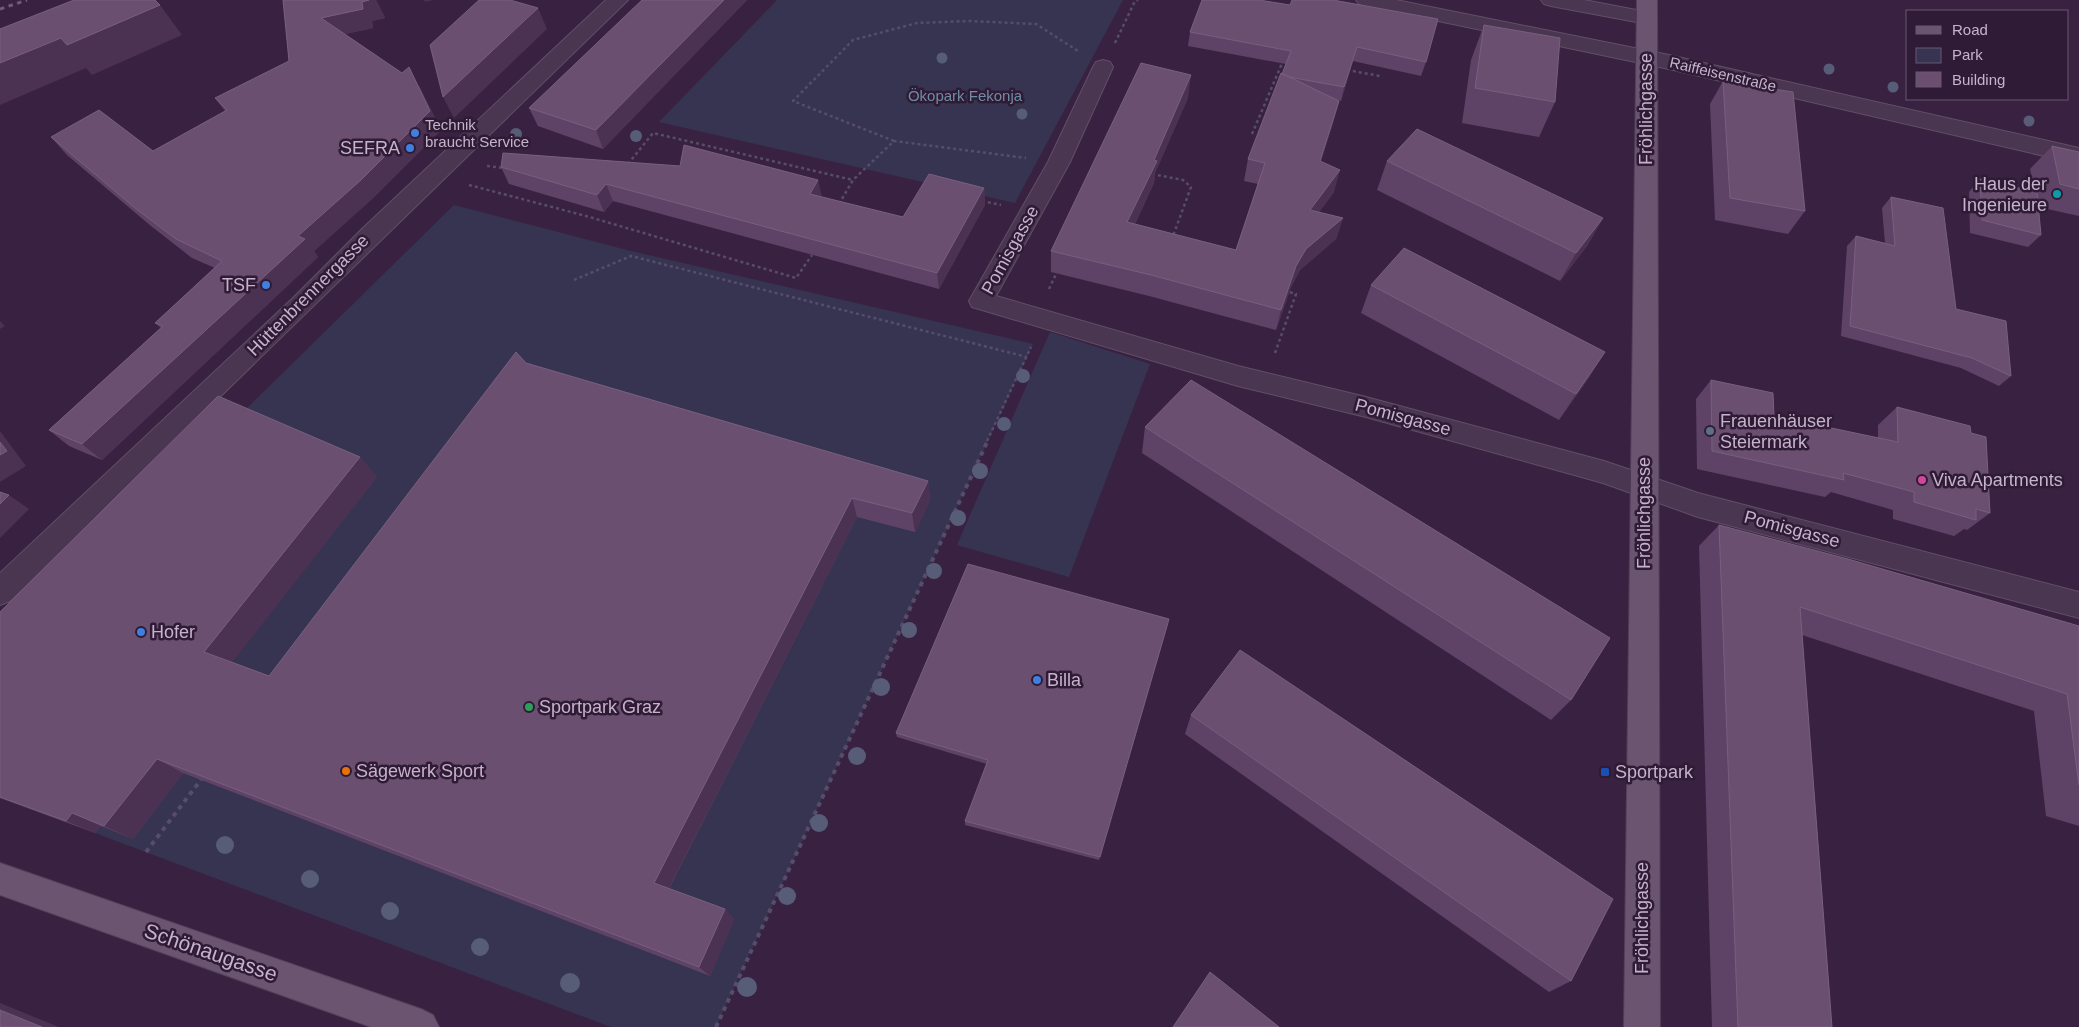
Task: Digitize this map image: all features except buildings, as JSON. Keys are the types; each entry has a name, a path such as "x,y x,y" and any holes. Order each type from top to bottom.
{"main road":[{"name":"Fröhlichgasse","path":"1642,1027 1647,9"},
{"name":"Schönaugasse","path":"0,879 402,1024"}],"street":[{"name":"Hüttenbrennergasse","path":"0,592 301,305 384,222 618,0"},
{"name":"Raiffeisenstraße","path":"1366,0 1646,57 2079,156"},
{"path":"1551,0 1647,9"},
{"name":"Pomisgasse","path":"1103,67 1059,162 981,301 1238,376 1366,407 1582,466 1698,505 2079,605"}],"path":[{"path":"1059,162 894,141 793,101 853,40 917,23 969,21 1036,24 1103,67 1135,1 1138,0"},
{"path":"1252,134 1284,59"},
{"path":"1342,69 1380,76"},
{"path":"624,170 653,134 853,180"},
{"path":"837,208 853,180 894,141"},
{"path":"479,166 509,168"},
{"path":"1145,173 1183,180 1191,187 1172,238"},
{"path":"461,183 586,216 796,278 812,254"},
{"path":"975,199 1030,213"},
{"path":"574,280 631,256 1027,357"},
{"path":"1049,290 1056,274"},
{"path":"1274,354 1296,294 1289,292"},
{"path":"716,1027 1043,319"},
{"path":"146,852 206,772"}],"green space":[{"name":"Ökopark Fekonja","path":"777,0 1123,0 1015,203 659,122"},
{"name":"Sportpark Graz","path":"454,205 627,250 1033,344 716,1027 611,1027 95,833 377,477 238,417"},
{"path":"1050,332 1150,364 1069,577 957,545"}],"railway":[{"path":"0,9 27,0"}],"place":[{"name":"Technik braucht Service","path":"415,133"},
{"name":"SEFRA","path":"410,148"},
{"name":"Haus der Ingenieure","path":"2057,194"},
{"name":"TSF","path":"266,285"},
{"name":"Frauenhäuser Steiermark","path":"1710,431"},
{"name":"Viva Apartments","path":"1922,480"},
{"name":"Hofer","path":"141,632"},
{"name":"Billa","path":"1037,680"},
{"name":"Sportpark Graz","path":"529,707"},
{"name":"Sägewerk Sport","path":"346,771"},
{"name":"Sportpark","path":"1605,772"}]}
